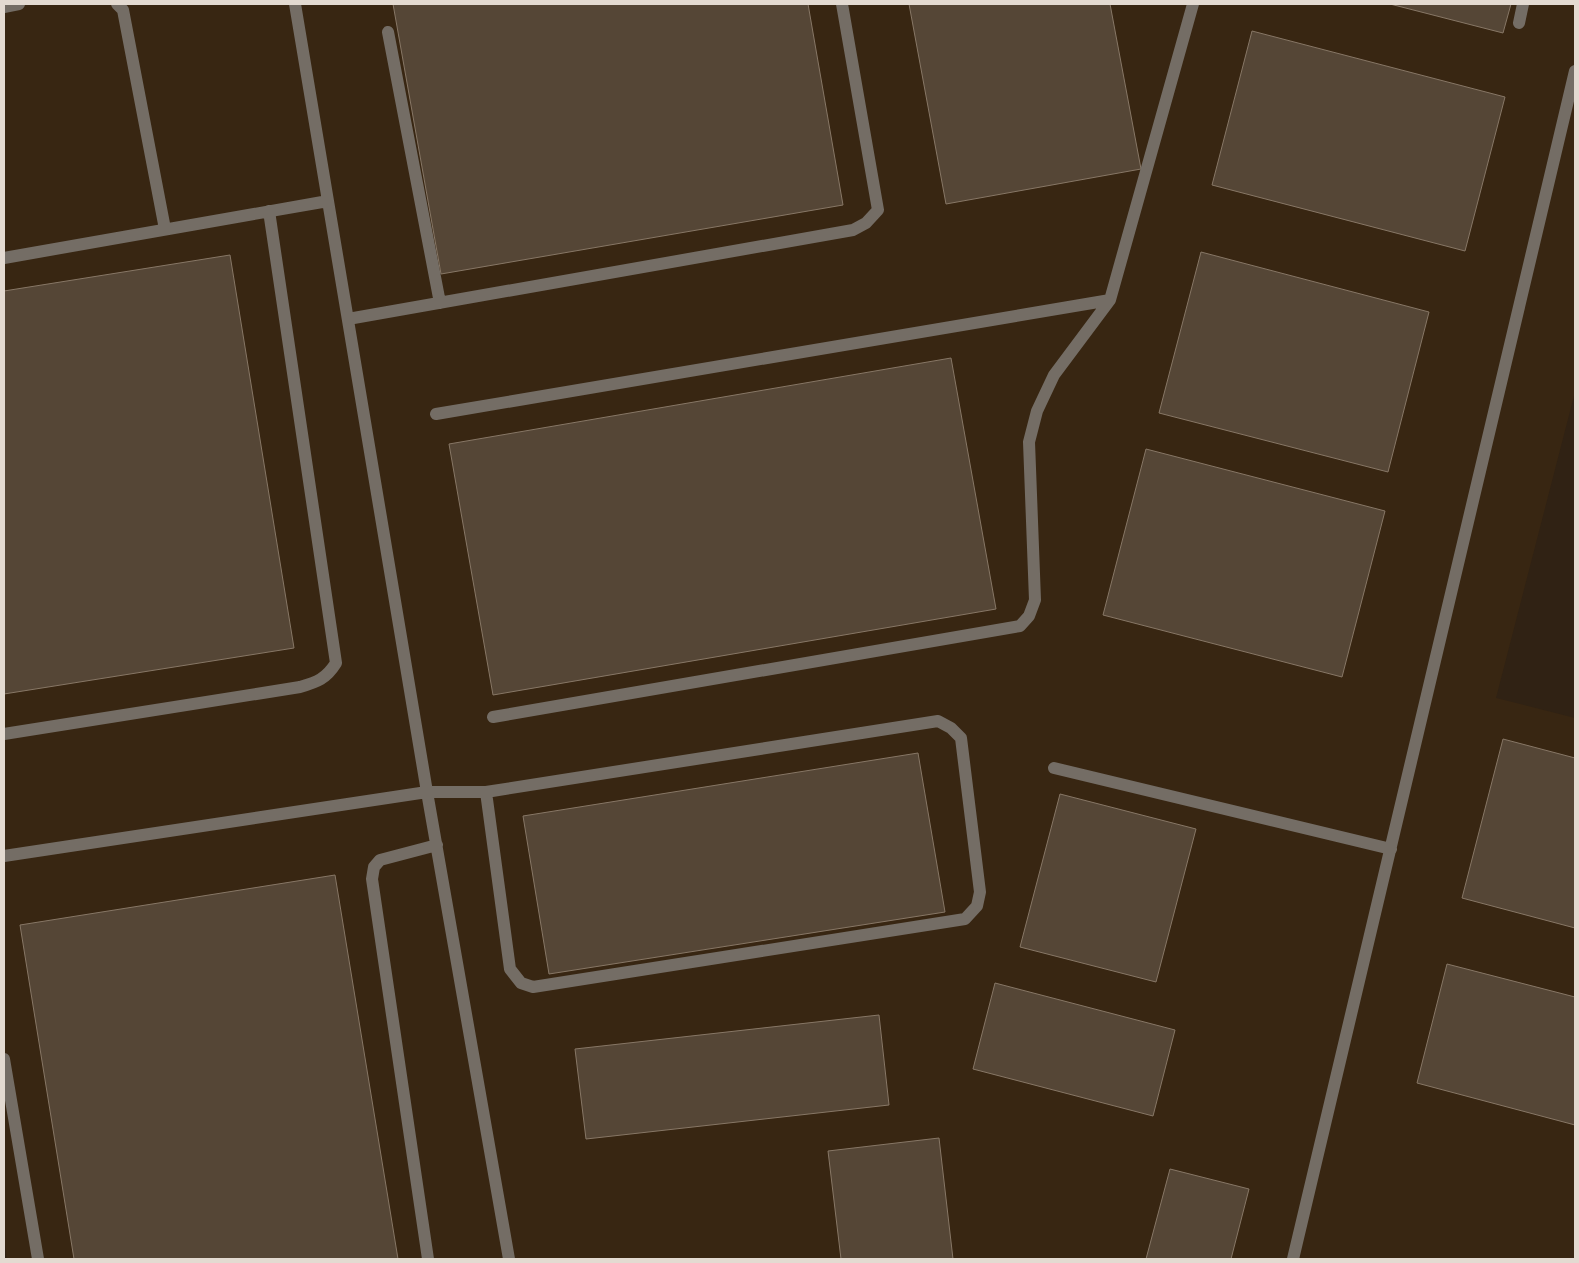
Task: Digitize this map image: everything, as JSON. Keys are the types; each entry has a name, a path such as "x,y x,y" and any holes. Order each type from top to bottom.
{"lane":[{"path":"4,7 19,4"},
{"path":"117,4 123,10 165,229"},
{"path":"295,4 427,792 509,1259"},
{"path":"348,319 853,230 866,223 878,210 842,4"},
{"path":"493,717 1020,626 1029,616 1035,600 1029,442 1037,411 1054,376 1110,300 1193,4"},
{"path":"1519,23 1523,4"},
{"path":"388,32 440,302"},
{"path":"1293,1259 1575,71"},
{"path":"4,258 328,201"},
{"path":"4,734 300,686 317,682 328,676 336,664 269,212"},
{"path":"436,414 1110,300"},
{"path":"4,856 427,792 486,792 938,721 951,728 961,738 980,892 977,906 965,919 534,987 521,982 510,969 486,792"},
{"path":"1054,768 1391,849"},
{"path":"428,1259 372,879 374,867 380,860 437,845"},
{"path":"4,1059 38,1259"}],"shaded area":[{"path":"4,4 1575,4 1575,392 1496,698 1575,718 1575,1259 7,1259 4,1238"}],"building":[{"path":"393,4 808,4 843,205 441,274"},
{"path":"909,4 1110,4 1141,169 946,204"},
{"path":"1390,4 1511,4 1503,33"},
{"path":"1252,31 1505,97 1465,251 1212,185"},
{"path":"1201,252 1429,312 1388,472 1159,413"},
{"path":"230,255 294,648 4,694 4,291"},
{"path":"951,358 996,609 493,695 449,444"},
{"path":"1146,449 1385,511 1342,677 1103,615"},
{"path":"1503,739 1575,758 1575,928 1462,898"},
{"path":"918,753 945,912 549,974 523,816"},
{"path":"1060,794 1196,829 1156,982 1020,947"},
{"path":"335,875 398,1259 74,1259 20,925"},
{"path":"1447,964 1575,997 1575,1125 1417,1083"},
{"path":"995,983 1175,1030 1153,1116 973,1069"},
{"path":"879,1015 889,1105 586,1139 575,1049"},
{"path":"939,1138 953,1259 841,1259 828,1151"},
{"path":"1170,1169 1249,1189 1231,1259 1146,1259"}]}
